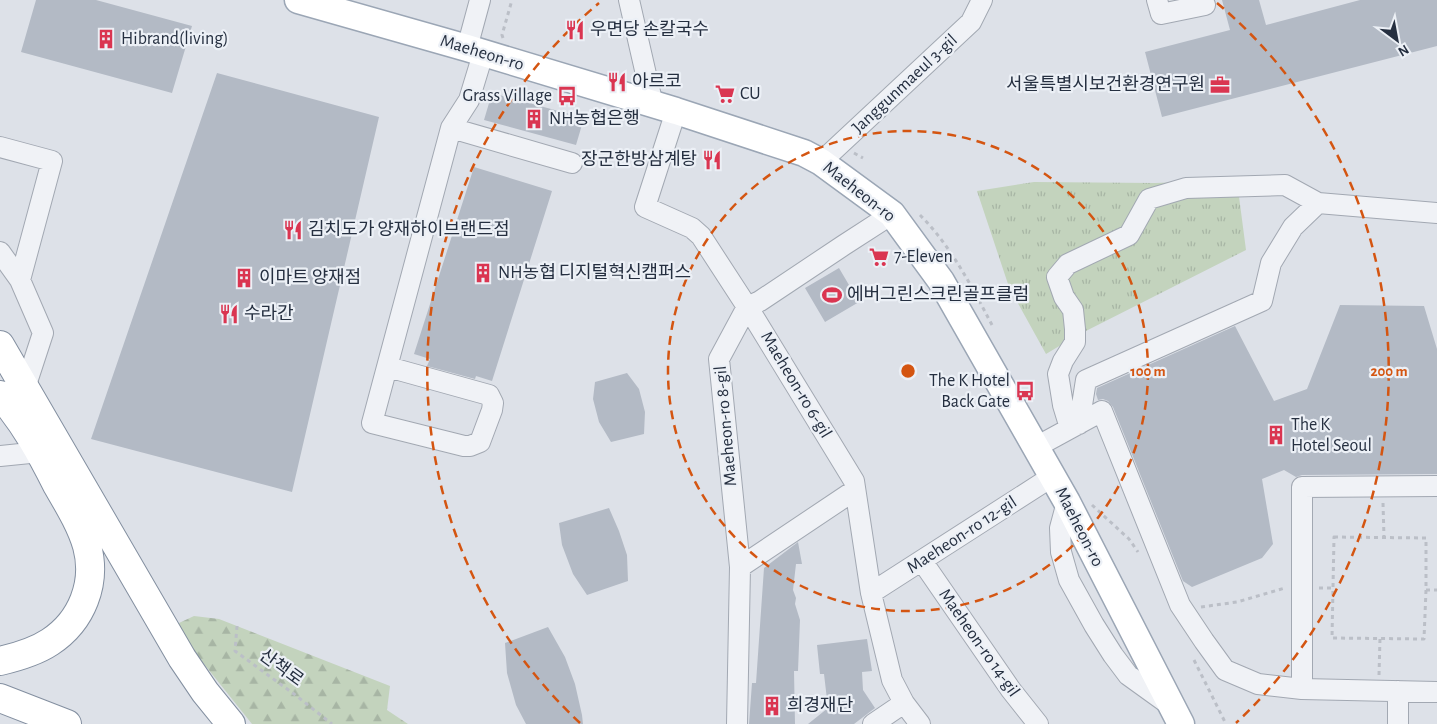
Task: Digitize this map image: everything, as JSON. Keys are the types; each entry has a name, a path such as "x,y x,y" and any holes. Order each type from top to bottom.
{"highway":[{"path":"0,345 18,417 40,452 83,534 90,563 88,594 72,622 50,642 25,654 0,660"},
{"path":"12,391 182,658 205,692 231,724"},
{"path":"0,698 67,724"}],"main road":[{"name":"Maeheon-ro","path":"302,1 664,108 804,153 821,162 892,214 942,281 1053,476 1176,715"}],"street":[{"path":"388,367 489,395 493,403 492,410 480,442 464,446 372,423 451,128 469,100 480,0"},
{"path":"630,0 664,108"},
{"name":"Janggunmaeul 3-gil","path":"821,162 971,22 982,0"},
{"path":"1157,0 1161,14 1205,5"},
{"name":"Maeheon-ro 6-gil","path":"664,108 645,207 692,228 701,236 854,481 871,593 892,680 904,703 920,724"},
{"path":"451,128 572,164"},
{"path":"0,147 52,161 20,280"},
{"path":"1074,426 1063,405 1058,374 1063,361 1075,342 1073,310 1064,297 1057,277 1068,264 1129,235 1149,199 1186,188 1284,185 1318,203 1437,213"},
{"path":"1074,426 1086,380 1262,301 1270,263 1293,227 1318,203"},
{"path":"747,307 760,301 892,214"},
{"path":"0,252 20,280 43,333 12,391"},
{"name":"Maeheon-ro 8-gil","path":"737,724 740,567 719,359 747,307"},
{"path":"1036,447 1102,411 1180,605 1225,670 1258,684 1302,689 1437,692"},
{"path":"0,456 40,452"},
{"name":"Maeheon-ro 12-gil","path":"871,593 1053,476"},
{"path":"1302,689 1302,487 1437,486"},
{"path":"740,567 855,490"},
{"name":"Maeheon-ro 14-gil","path":"922,561 1011,690 1038,724"},
{"path":"1388,691 1398,724"},
{"path":"873,724 904,703"}],"path":[{"path":"1383,487 1384,537"},
{"path":"1334,537 1384,537 1426,538 1424,638 1332,638 1334,537"},
{"path":"1180,605 1192,607 1212,606 1237,602 1283,588 1333,588"},
{"path":"1426,590 1437,590"},
{"name":"산책로","path":"237,626 235,651 332,724"},
{"path":"1380,638 1388,691"}],"green space":[{"path":"1215,181 1238,189 1246,250 1076,336 1046,354 1009,287 977,191 1034,182 1155,183"},
{"path":"194,616 219,619 390,686 387,710 408,724 252,724 180,634 179,623"}],"building":[{"name":"Hibrand(living)","path":"36,0 96,0 192,26 172,93 21,52"},
{"name":"서울특별시보건환경연구원","path":"1222,0 1259,0 1266,25 1360,0 1437,0 1437,46 1162,117 1145,52 1230,30"},
{"name":"이마트 양재점","path":"217,73 379,117 292,492 91,439"},
{"name":"NH농협은행","path":"492,93 584,118 576,145 484,120"},
{"name":"NH농협 디지털혁신캠퍼스","path":"474,167 552,191 492,381 476,376 475,379 427,366 430,359 414,354"},
{"name":"에버그린스크린골프클럼","path":"839,268 859,302 825,322 805,288"},
{"name":"The K Hotel Seoul","path":"1340,305 1424,306 1437,349 1437,474 1302,475 1296,477 1284,470 1262,479 1273,544 1262,558 1192,587 1183,581 1113,407 1108,401 1098,400 1097,388 1235,326 1274,401 1307,389"},
{"path":"627,373 639,389 645,412 644,434 611,442 599,422 593,399 595,382"},
{"path":"609,508 627,555 628,581 587,595 573,574 562,545 559,523"},
{"path":"798,542 802,564 796,564 793,590 800,620 798,671 794,671 795,724 749,724 752,683 756,683 764,568"},
{"path":"548,627 565,657 575,684 583,724 526,724 516,705 507,673 505,643"},
{"path":"867,639 872,671 862,672 863,690 875,708 854,724 808,724 828,708 824,674 820,674 817,645"}],"place":[{"name":"우면당 손칼국수","path":"575,30"},
{"name":"Hibrand(living)","path":"106,39"},
{"name":"아르코","path":"617,82"},
{"name":"서울특별시보건환경연구원","path":"1220,85"},
{"name":"CU","path":"725,94"},
{"name":"Grass Village","path":"567,96"},
{"name":"NH농협은행","path":"534,119"},
{"name":"장군한방삼계탕","path":"712,160"},
{"name":"김치도가 양재하이브랜드점","path":"293,230"},
{"name":"7-Eleven","path":"879,257"},
{"name":"NH농협 디지털혁신캠퍼스","path":"483,273"},
{"name":"이마트 양재점","path":"244,278"},
{"name":"에버그린스크린골프클럼","path":"832,295"},
{"name":"수라간","path":"229,314"},
{"name":"The K Hotel Back Gate","path":"1025,391"},
{"name":"The K Hotel Seoul","path":"1276,435"},
{"name":"희경재단","path":"772,706"}]}
